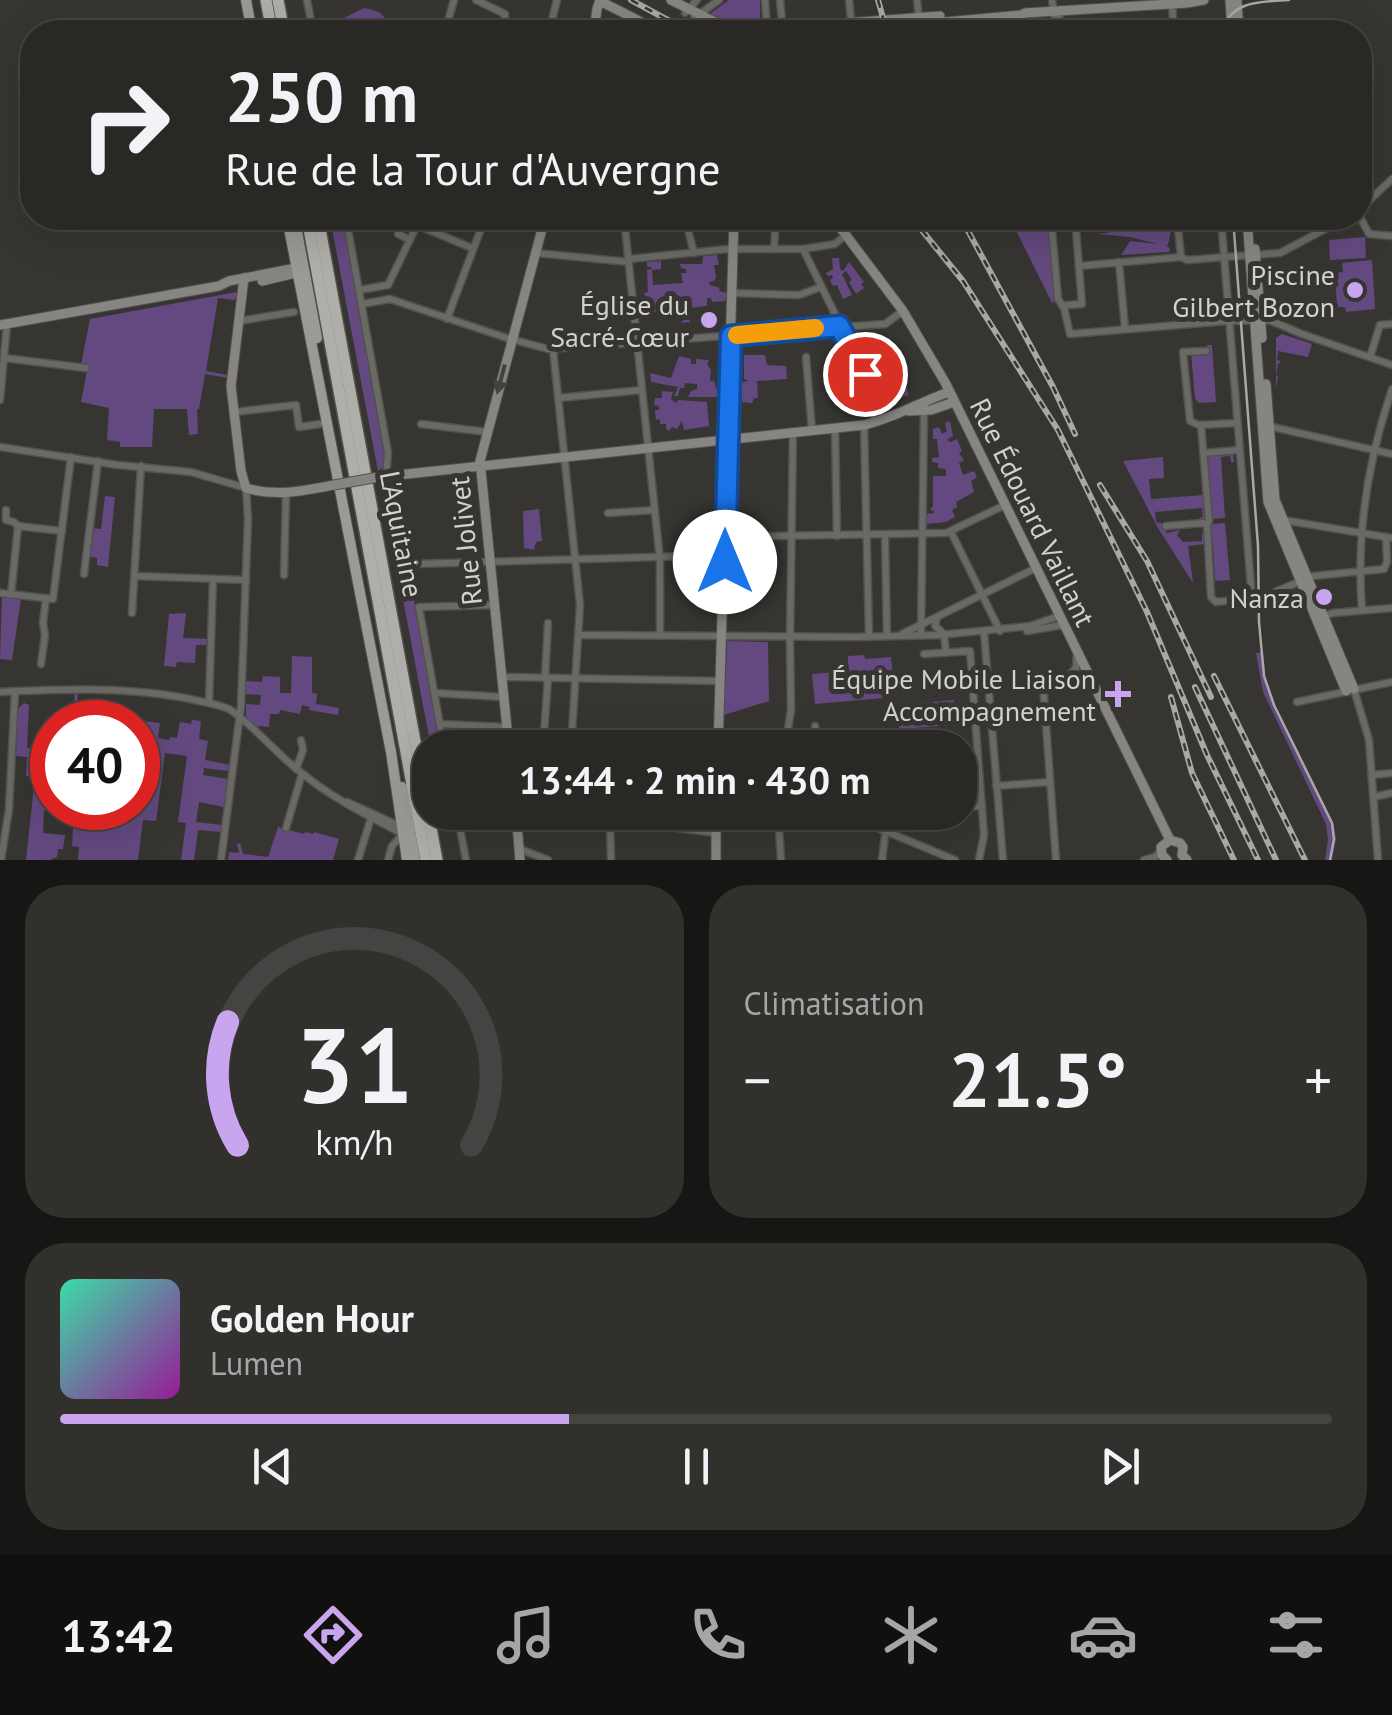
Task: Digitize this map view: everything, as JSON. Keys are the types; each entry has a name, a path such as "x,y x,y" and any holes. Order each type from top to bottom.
{"highway":[{"name":"L'Aquitaine","path":"308,230 426,860"},
{"name":"L'Aquitaine","path":"320,230 437,860"}],"main road":[{"path":"293,230 405,830 406,854"},
{"path":"405,830 415,860"}],"street":[{"path":"476,0 506,14 505,20"},
{"path":"599,0 640,20"},
{"path":"612,0 642,20"},
{"path":"667,0 701,20"},
{"path":"691,14 697,0"},
{"path":"691,14 719,0"},
{"path":"964,20 1025,13 1053,5 1079,9 1084,5 1204,0"},
{"path":"1172,4 1173,20"},
{"path":"691,14 705,20"},
{"path":"1372,198 1392,179"},
{"path":"348,230 388,453 382,477"},
{"path":"399,230 398,234 410,240"},
{"path":"390,300 388,285 414,230"},
{"path":"431,230 472,248"},
{"path":"446,319 480,230"},
{"name":"Rue Jolivet","path":"506,730 480,461 541,230"},
{"path":"625,230 659,557 660,635"},
{"path":"688,230 694,253"},
{"path":"719,730 734,230"},
{"path":"774,249 775,230"},
{"name":"Rue Édouard Vaillant","path":"843,230 903,311 952,397 1170,840 1180,843 1182,858"},
{"path":"1052,230 1058,299 1070,334 1268,320 1392,365"},
{"path":"1064,308 1082,304 1076,230"},
{"path":"1178,230 1180,258"},
{"path":"1222,230 1252,599"},
{"path":"1251,230 1275,500 1367,732 1378,860"},
{"path":"1079,266 1282,252 1323,230"},
{"path":"1368,230 1370,234 1392,236"},
{"path":"535,252 629,260 733,249 803,249 835,244 846,234"},
{"path":"803,249 865,374 869,423 869,636"},
{"path":"1120,262 1125,329"},
{"path":"0,400 3,325 299,271"},
{"path":"220,860 240,718 246,580 248,504 240,471 232,376 244,282"},
{"path":"359,290 388,285"},
{"path":"732,293 798,295 821,287"},
{"path":"362,304 390,300 512,340 553,349 885,324 903,311"},
{"path":"238,320 294,312"},
{"path":"1370,358 1380,324 1392,324"},
{"path":"553,349 580,604 572,730"},
{"path":"1206,351 1183,352 1190,421 1201,425 1237,423"},
{"path":"806,356 812,430"},
{"path":"4,358 86,368"},
{"path":"1362,610 1358,571 1361,532 1374,450 1392,388"},
{"path":"558,398 642,390"},
{"path":"0,447 192,472 263,493 286,494 382,477 835,428 924,410 952,397"},
{"path":"906,412 927,399 952,397"},
{"path":"234,412 296,405 299,427 320,424"},
{"path":"921,636 924,410"},
{"path":"420,424 486,432"},
{"path":"1201,425 1211,597 1216,602 1268,595 1305,579 1384,569 1388,562 1389,537 1283,520"},
{"path":"1266,425 1392,454"},
{"path":"1266,425 1268,502 1324,616 1350,691"},
{"path":"835,428 837,536"},
{"path":"787,730 794,432"},
{"path":"1189,437 1202,436"},
{"path":"1204,453 1239,450"},
{"path":"0,594 53,599 72,457"},
{"path":"84,574 98,462"},
{"path":"132,613 141,466"},
{"path":"284,575 286,494"},
{"path":"726,538 951,532 1005,505"},
{"path":"6,510 6,520 18,526 62,531"},
{"path":"608,513 654,510"},
{"path":"1166,526 1206,525"},
{"path":"11,595 18,526"},
{"path":"951,532 1000,631"},
{"path":"886,535 887,636"},
{"path":"414,564 726,555"},
{"path":"897,636 1036,568"},
{"path":"135,576 246,580"},
{"path":"209,703 213,579"},
{"path":"41,664 46,598"},
{"path":"442,730 418,607 493,606"},
{"path":"1324,616 1392,608"},
{"path":"937,617 934,626 944,634 946,653"},
{"path":"579,635 921,636 1036,630 1061,620"},
{"path":"545,730 548,622"},
{"path":"984,632 1003,860"},
{"path":"1064,680 1076,668 1077,650"},
{"path":"924,654 970,651 984,835 979,860"},
{"path":"501,677 720,681"},
{"path":"1056,860 1043,684 1093,681"},
{"path":"1296,702 1392,682"},
{"path":"0,692 109,690 168,695 230,710 299,771 338,799 405,830 392,846 388,860"},
{"path":"1,860 15,691"},
{"path":"435,693 503,697"},
{"path":"441,724 506,727"},
{"path":"815,726 815,730"},
{"path":"286,828 303,750 301,740"},
{"path":"978,748 993,746"},
{"path":"1372,775 1392,773"},
{"path":"996,786 1049,782"},
{"path":"1374,797 1392,793"},
{"path":"977,809 998,814"},
{"path":"358,860 372,816"},
{"path":"460,830 466,860"},
{"path":"610,830 611,860"},
{"path":"693,830 716,833 716,860"},
{"path":"779,830 781,860"},
{"path":"881,830 955,860"},
{"path":"882,860 886,832"},
{"path":"1144,860 1164,856 1163,844 1170,840"},
{"path":"392,846 400,846 406,854"},
{"path":"520,854 548,860"}],"shaded area":[{"path":"729,0 760,0 760,20 716,20 711,13"},
{"path":"364,8 381,14 385,20 340,20"},
{"path":"332,230 346,230 383,438 385,466 378,471"},
{"path":"1016,230 1051,230 1056,301 1052,303"},
{"path":"1126,230 1133,233 1171,230 1166,246 1169,252 1121,255 1130,241 1158,244 1098,234"},
{"path":"1365,237 1366,258 1330,260 1329,240"},
{"path":"717,255 716,277 709,282 727,293 725,301 712,302 707,298 707,306 690,308 690,322 681,323 687,316 687,304 678,295 668,294 658,302 656,312 645,316 647,270 652,269 647,262 661,261 661,269 652,270 653,285 683,283 681,273 686,273 686,269 680,264 702,264 703,256"},
{"path":"832,258 839,258 843,271 849,262 864,288 856,294 846,271 842,274 852,295 843,299 830,280 832,275 826,273 833,269"},
{"name":"Piscine Gilbert Bozon","path":"1372,260 1375,309 1346,312 1345,307 1337,307 1335,273 1343,272 1342,263"},
{"path":"237,292 234,300 218,298 206,371 228,378 205,374 197,409 198,434 189,435 187,409 154,409 152,447 120,447 120,442 107,440 109,408 81,402 88,366 81,365 90,319"},
{"path":"1282,334 1312,344 1308,357 1278,351 1277,360 1281,361 1276,375 1276,338"},
{"path":"865,340 867,345 874,342 890,371 901,373 909,395 889,401 885,388 875,389 880,382 877,373 883,369 878,361 873,363 866,348 855,347 851,341"},
{"path":"1207,345 1212,345 1216,402 1199,403 1195,399 1191,353 1207,352"},
{"path":"744,355 765,355 767,365 786,366 787,379 757,381 758,398 752,403 742,402 742,382 749,381 744,379"},
{"path":"679,356 691,359 691,364 696,364 696,359 709,360 710,381 714,381 717,391 725,391 724,397 688,397 697,384 685,383 678,396 674,396 678,387 651,382 650,373 671,378"},
{"path":"662,391 673,392 671,399 676,403 707,402 709,426 684,430 682,421 677,429 666,429 666,424 656,420 655,410 659,406 654,405 655,398 662,398"},
{"path":"950,421 953,436 947,440 957,439 964,460 959,463 963,475 974,471 974,492 956,502 957,507 952,510 955,517 925,524 925,514 934,513 930,510 933,476 946,476 946,469 932,462 932,458 939,457 933,429 939,427 942,434 947,431 945,423"},
{"path":"1233,454 1234,462 1230,456 1221,457 1225,518 1212,519 1208,456"},
{"path":"1163,457 1164,478 1149,479 1151,499 1204,495 1205,521 1199,518 1203,517 1202,508 1155,512 1156,522 1165,524 1166,533 1180,530 1177,535 1183,542 1202,541 1204,534 1205,544 1188,546 1193,583 1158,528 1123,461"},
{"path":"385,488 409,574 439,730 428,730"},
{"path":"105,496 115,497 108,567 97,565 97,558 87,556 90,528 101,529"},
{"path":"539,509 542,541 536,542 534,550 524,548 523,511"},
{"path":"1225,523 1230,580 1215,581 1208,527"},
{"path":"2,597 21,599 12,660 0,659"},
{"path":"186,613 183,638 209,639 209,645 196,645 195,663 164,666 169,614"},
{"path":"727,641 768,642 769,701 724,715"},
{"path":"1263,652 1271,697 1333,822 1336,839 1332,860 1325,860 1326,824 1263,692 1256,653"},
{"path":"864,655 865,659 891,657 893,677 906,677 906,681 882,683 883,698 815,704 812,674 848,671 848,656"},
{"path":"292,656 312,657 312,693 317,694 316,704 339,708 338,715 302,705 300,714 280,710 279,714 270,714 269,727 259,726 258,730 246,717 246,704 260,705 261,695 246,694 246,681 280,677 280,693 291,693"},
{"path":"954,700 956,725 899,729 898,705"},
{"path":"24,703 29,705 30,776 26,776 27,757 16,756 18,709"},
{"path":"192,720 201,721 199,739 208,741 205,760 230,765 229,771 204,768 203,775 228,779 224,807 199,802 196,822 222,825 221,832 198,830 194,860 181,860 186,823 178,822 187,756 165,753 160,791 160,738 177,738 180,722 191,724"},
{"path":"30,823 30,830 65,835 57,857 26,860"},
{"path":"278,827 339,839 333,860 228,860 229,852 239,853 240,843 243,854 268,857"},
{"path":"73,830 142,830 138,860 78,860 79,847 72,846"}],"tram line":[{"path":"1228,20 1248,5 1289,0"},
{"path":"1234,230 1264,676 1274,705 1332,823 1330,860"}],"railway":[{"path":"631,0 668,20"},
{"path":"878,0 884,20"},
{"path":"922,230 963,281 1058,430 1147,612 1207,755 1258,860"},
{"path":"968,230 1075,434"},
{"path":"1100,485 1147,561 1211,697"},
{"path":"1214,676 1305,860"},
{"path":"1195,687 1276,860"},
{"path":"1171,697 1192,773 1234,860"}],"slow traffic":[{"path":"737,335 815,328"}],"place":[{"name":"Piscine Gilbert Bozon","path":"1355,290"},
{"name":"Église du Sacré-Cœur","path":"709,320"},
{"name":"Nanza","path":"1324,597"},
{"name":"Équipe Mobile Liaison Accompagnement","path":"1118,694"}],"route":[{"path":"725,562 731,336 839,326 865,374"}]}
